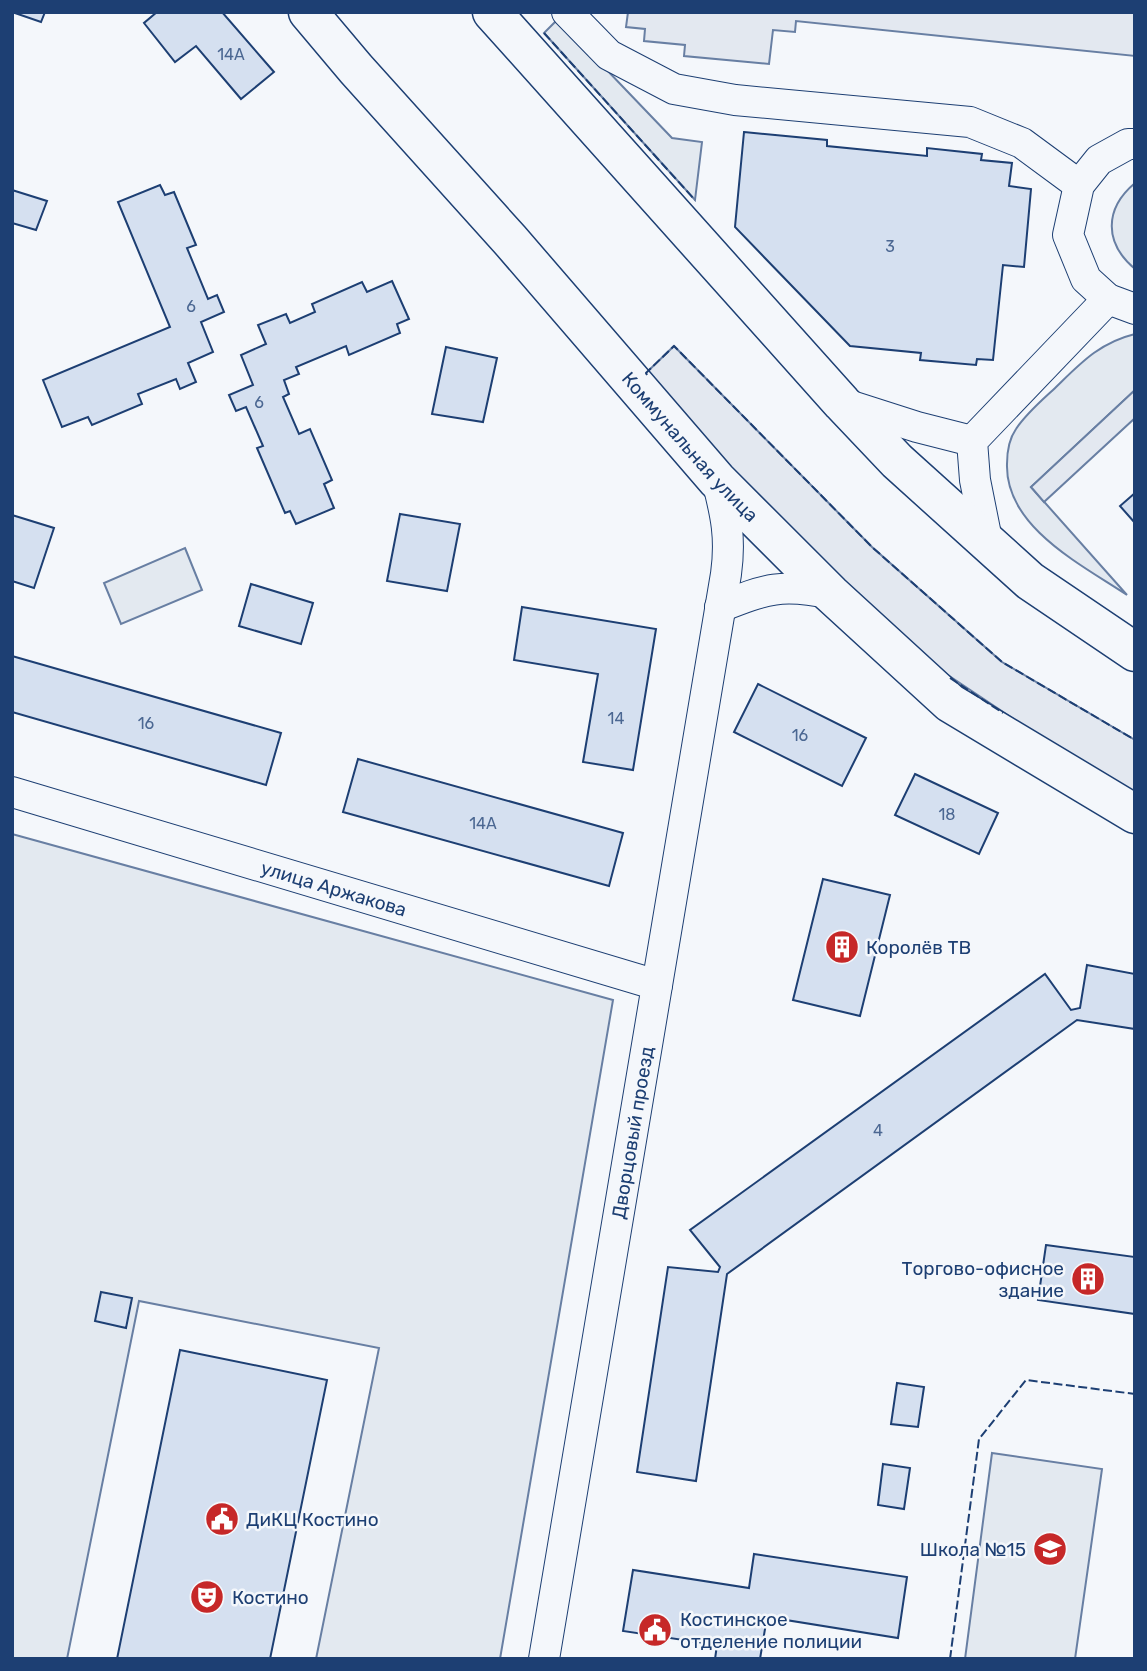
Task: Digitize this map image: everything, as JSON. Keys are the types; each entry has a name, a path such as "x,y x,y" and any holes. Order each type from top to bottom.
{"main road":[{"name":"Коммунальная улица","path":"308,12 717,480 831,594 950,704 1135,814"},
{"path":"492,12 897,461 1030,581 1135,652"}],"street":[{"path":"567,12 609,54 674,89 735,100 970,122 1023,143 1079,184"},
{"path":"972,442 1121,304 1086,279 1068,235 1079,184 1099,160 1128,144 1135,144"},
{"path":"842,403 972,442"},
{"path":"972,442 975,480 988,545"},
{"name":"Дворцовый проезд","path":"544,1659 728,556 727,519 717,480"},
{"path":"720,607 763,590 801,587 831,594"},
{"name":"улица Аржакова","path":"12,792 657,985"}],"shaded area":[{"path":"628,12 1135,12 1135,56 796,21 795,32 773,30 769,64 684,56 685,45 644,41 645,29 626,27"},
{"path":"558,19 672,138 702,142 695,200 544,33"},
{"path":"1135,183 1135,269 1118,248 1112,226 1118,204"},
{"path":"1135,334 1135,390 1031,487 1127,595 1069,557 1032,525 1019,507 1010,486 1007,459 1014,433 1033,408 1090,356 1110,343"},
{"path":"674,346 872,547 1002,662 1135,740 1135,792 1057,748 882,631 646,373"},
{"path":"1135,390 1135,418 1044,502 1031,487"},
{"path":"185,548 202,590 121,624 104,583"},
{"name":"Костино","path":"12,834 613,1000 500,1659 316,1659 379,1348 139,1301 67,1659 12,1659"},
{"path":"992,1453 1102,1469 1075,1659 965,1659"}],"building":[{"path":"12,12 45,12 41,22"},
{"path":"157,12 222,12 274,72 241,99 196,46 175,62 144,23"},
{"path":"744,132 827,140 827,146 927,156 927,148 982,154 981,160 1012,163 1009,186 1031,189 1024,267 1003,265 993,360 977,359 976,365 920,360 921,353 850,346 735,227"},
{"path":"160,185 165,195 174,192 196,245 187,248 208,299 217,295 224,312 201,322 213,352 188,363 196,382 180,389 176,379 138,394 142,404 92,425 88,417 62,427 43,380 170,327 118,202"},
{"path":"12,190 47,201 36,230 12,223"},
{"path":"392,281 409,319 397,324 400,333 349,355 346,346 296,367 299,374 284,380 289,394 283,397 299,434 310,429 332,480 324,484 334,508 296,524 290,511 285,513 257,448 263,446 246,407 236,411 229,395 253,385 241,355 266,344 258,325 286,314 290,323 315,312 312,304 362,282 367,292"},
{"path":"446,347 497,358 483,422 432,414"},
{"path":"1135,493 1135,523 1120,506"},
{"path":"400,514 460,524 447,591 387,581"},
{"path":"12,515 54,528 34,588 12,581"},
{"path":"251,584 313,603 301,644 239,626"},
{"path":"522,607 656,629 633,770 583,762 598,674 514,660"},
{"path":"12,656 281,733 266,785 12,712"},
{"path":"758,684 866,738 842,786 734,732"},
{"path":"358,759 623,833 609,886 343,812"},
{"path":"915,774 998,813 979,854 895,815"},
{"name":"Королёв ТВ","path":"823,879 890,895 860,1016 793,1000"},
{"path":"1087,965 1135,974 1135,1029 1077,1020 727,1274 696,1481 637,1472 668,1267 718,1272 720,1267 690,1230 1045,974 1071,1010 1080,1008"},
{"name":"Торгово-офисное здание","path":"1046,1245 1135,1257 1135,1314 1038,1300"},
{"path":"101,1292 132,1298 126,1328 95,1321"},
{"name":"ДиКЦ Костино","path":"180,1350 327,1380 270,1659 117,1659"},
{"path":"897,1383 924,1387 918,1427 891,1424"},
{"path":"883,1464 910,1468 904,1509 878,1505"},
{"path":"754,1554 907,1577 898,1638 767,1617 760,1659 715,1659 717,1645 623,1631 633,1570 749,1588"}],"fence":[{"path":"544,33 695,200"},
{"path":"647,375 674,346 872,547 1002,662 1135,740"},
{"path":"950,678 1003,713"},
{"path":"950,1659 979,1439 1026,1380 1135,1394"}],"place":[{"name":"Королёв ТВ","path":"842,947"},
{"name":"Торгово-офисное здание","path":"1088,1279"},
{"name":"ДиКЦ Костино","path":"222,1519"},
{"name":"Школа №15","path":"1050,1549"},
{"name":"Костино","path":"207,1597"},
{"name":"Костинское отделение полиции","path":"655,1630"}]}
